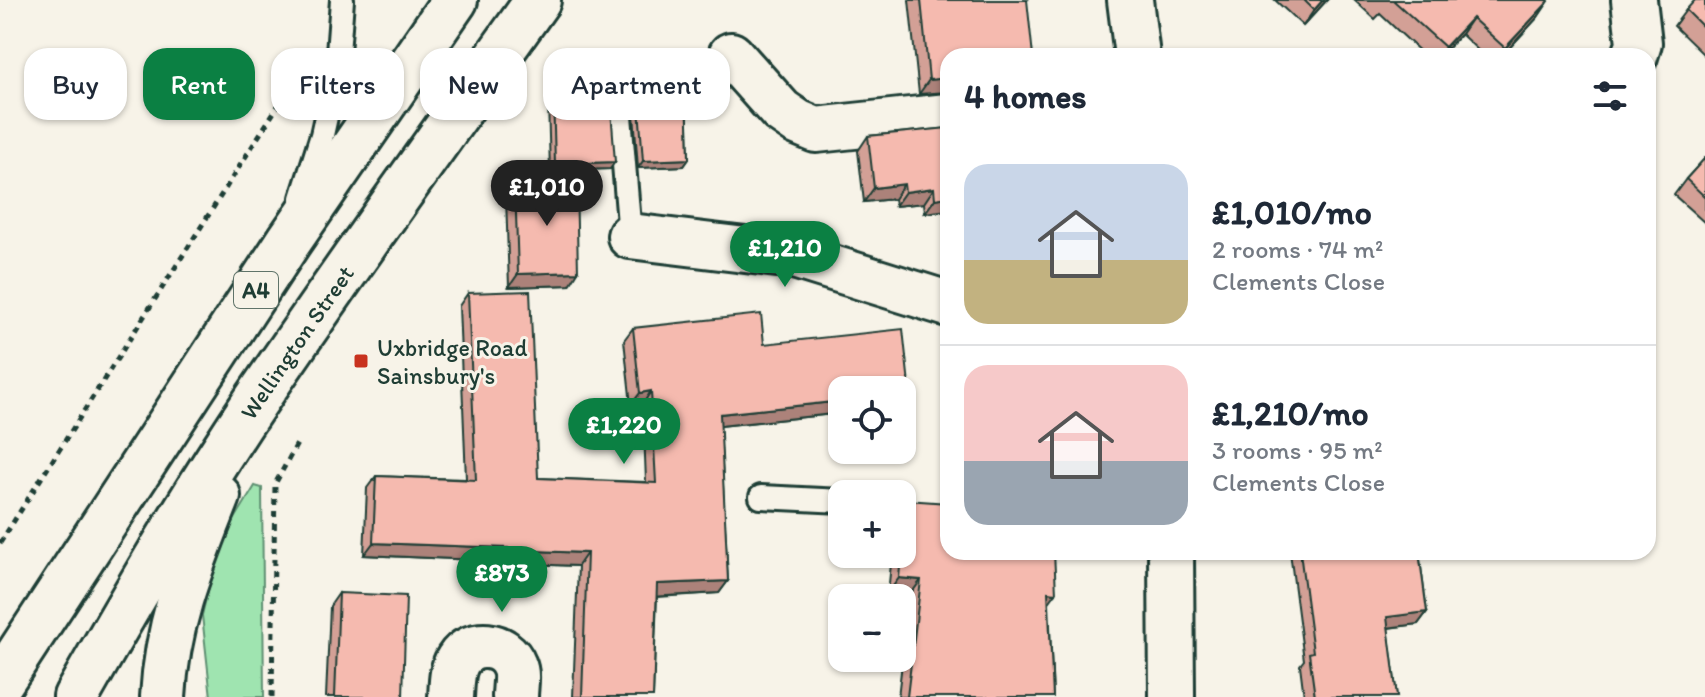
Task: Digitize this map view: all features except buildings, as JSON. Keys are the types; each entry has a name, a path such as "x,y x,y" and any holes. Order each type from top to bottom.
{"main road":[{"name":"A4","path":"0,683 289,241 455,0"},
{"name":"Wellington Street","path":"76,697 147,573 254,403 538,0"},
{"path":"1130,0 1136,48"},
{"path":"1634,0 1637,48"},
{"path":"731,55 781,111 816,130 940,117"},
{"path":"630,236 794,256 940,302"},
{"name":"A4","path":"163,697 178,604 254,403"},
{"path":"1171,560 1172,697"},
{"name":"A4","path":"0,640 64,585"},
{"path":"451,697 453,673 462,655 470,649 491,646 500,649 514,664 515,697"}],"lane":[{"path":"289,241 322,135 337,67 342,0"},
{"path":"620,120 630,236"},
{"path":"761,497 828,500"}],"path":[{"path":"0,543 271,117"},
{"path":"272,697 275,484 298,442"}],"green space":[{"path":"255,486 262,488 264,697 211,697 202,615 219,545"}],"place":[{"name":"Uxbridge Road Sainsbury's","path":"361,361"}]}
